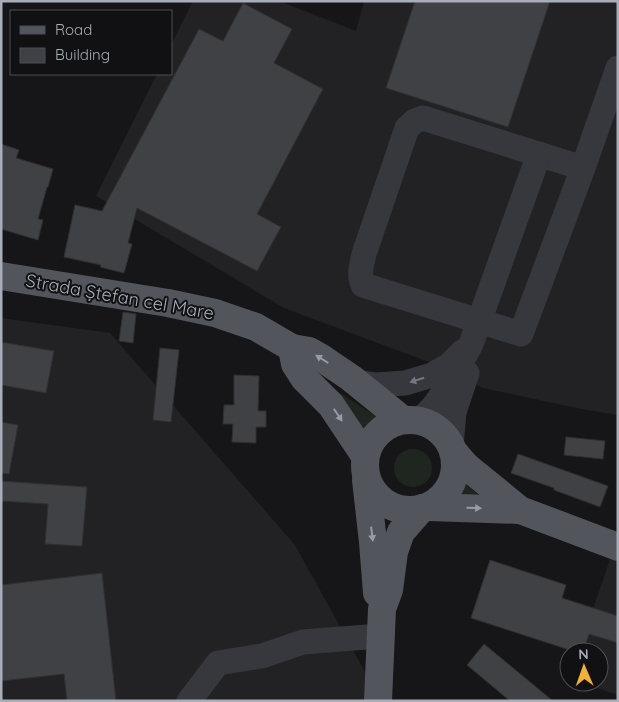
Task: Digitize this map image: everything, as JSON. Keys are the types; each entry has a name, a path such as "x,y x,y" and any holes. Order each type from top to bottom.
{"main road":[{"name":"Strada Ștefan cel Mare","path":"1,276 168,303 215,313 256,327 292,348 308,351 323,359 411,420 428,424 441,432 466,466 520,510 618,547"},
{"name":"Strada Ștefan cel Mare","path":"292,348 295,364 304,378 331,405 365,462 368,483 378,498 391,506 413,511 425,508 520,510"},
{"path":"382,609 378,595 365,462 371,441 381,430 395,422 411,420"},
{"path":"378,701 382,609 389,590 394,552 401,532 425,508 436,502 447,491 454,479 456,463 452,449"}],"lane":[{"path":"583,168 424,118 415,120 406,128 364,254 360,273 361,282 475,333 521,334 583,168 618,68"},
{"path":"411,420 433,407 454,376 475,333 539,154"},
{"path":"356,382 376,385 405,384 432,375 448,366 475,333"},
{"path":"452,449 454,412 470,364 475,333"},
{"path":"189,701 218,664 262,656 303,642 380,636"}],"shaded area":[{"path":"193,1 279,1 356,31 364,1 618,1 618,415 483,388 434,364 284,308 96,196 156,75 172,75 172,43"},
{"path":"1,318 110,333 295,545 381,701 1,701"},
{"path":"332,388 385,422 370,428 364,436"},
{"path":"413,449 426,455 432,468 426,481 413,487 400,481 394,468 400,455"},
{"path":"464,483 490,505 458,496 463,489"},
{"path":"611,557 618,559 618,695 609,692 609,642 581,642"}],"building":[{"path":"415,1 550,1 508,127 386,88"},
{"path":"243,3 292,29 274,63 323,89 257,214 281,227 257,271 137,208 128,243 132,244 124,273 100,267 101,265 64,257 75,205 102,211 199,29 223,41"},
{"path":"1,144 19,150 16,158 53,169 38,219 43,220 38,240 1,229"},
{"path":"123,312 136,314 133,343 119,341"},
{"path":"1,342 54,351 46,393 1,385"},
{"path":"160,348 179,350 171,422 153,420"},
{"path":"234,375 259,376 258,411 266,411 266,427 256,427 256,443 232,442 233,424 223,424 224,405 234,405"},
{"path":"1,422 18,425 9,474 1,473"},
{"path":"566,437 605,441 603,459 564,455"},
{"path":"518,454 608,486 600,507 511,473"},
{"path":"1,481 87,487 82,546 45,544 48,504 1,501"},
{"path":"490,560 566,585 562,598 618,616 618,643 589,634 586,642 559,642 559,646 471,618"},
{"path":"102,573 116,701 67,701 64,674 1,681 1,585"},
{"path":"484,644 553,701 510,701 467,665"}]}
